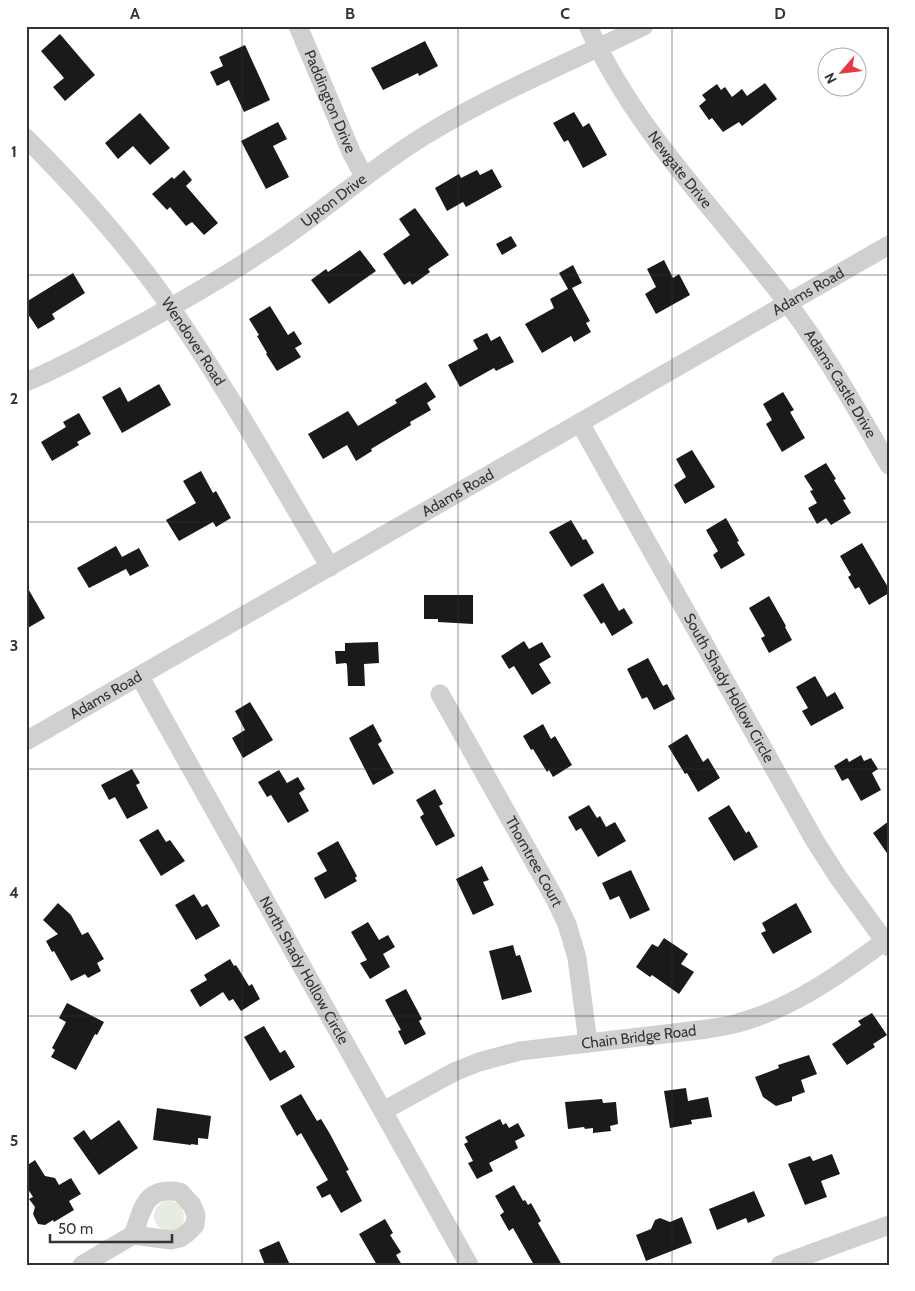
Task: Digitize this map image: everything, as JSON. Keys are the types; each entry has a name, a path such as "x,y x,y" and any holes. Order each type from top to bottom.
{"street":[{"name":"Paddington Drive","path":"298,26 352,154 364,176"},
{"name":"Newgate Drive","path":"588,26 610,69 648,128 704,201 788,303"},
{"name":"Upton Drive","path":"26,382 75,360 171,308 278,241 364,176 422,137 472,107 644,26"},
{"name":"Wendover Road","path":"26,138 88,205 171,308 239,414 330,567"},
{"name":"Adams Road","path":"27,740 889,244"},
{"name":"Adams Castle Drive","path":"788,303 813,336 889,465"},
{"name":"South Shady Hollow Circle","path":"580,423 815,841 838,877 887,944"},
{"name":"North Shady Hollow Circle","path":"140,676 469,1265"},
{"name":"Thorntree Court","path":"440,694 555,899 567,924 577,958 588,1044"},
{"name":"Chain Bridge Road","path":"383,1111 454,1072 479,1062 520,1051 708,1029 753,1018 816,988 887,944"},
{"path":"780,1265 889,1225"},
{"path":"82,1265 133,1235"}],"shaded area":[{"path":"169,1201 180,1205 184,1216 180,1227 169,1231 158,1227 154,1216 158,1205"}],"building":[{"path":"60,34 95,75 65,101 53,87 64,78 41,51"},
{"path":"425,41 438,66 419,76 418,73 383,90 371,68"},
{"path":"245,45 270,100 244,112 229,80 217,86 210,72 223,66 219,57"},
{"path":"765,83 777,99 742,126 739,122 723,132 712,118 709,120 699,106 706,100 702,95 717,84 721,90 725,87 732,97 742,89 747,96"},
{"path":"574,112 583,127 589,123 607,155 583,168 568,140 564,142 553,123"},
{"path":"140,113 170,148 150,165 133,146 118,159 105,143"},
{"path":"278,122 287,139 273,146 289,177 266,189 241,141"},
{"path":"492,169 502,187 466,207 463,202 447,211 435,188 459,174 461,178 477,170 480,175"},
{"path":"184,170 192,180 186,186 218,223 204,235 192,222 186,226 170,207 167,210 152,194 172,177 174,179"},
{"path":"415,208 449,255 428,269 430,272 412,285 410,281 404,285 383,254 410,235 399,219"},
{"path":"511,236 517,246 502,255 496,244"},
{"path":"360,250 376,271 329,304 311,280 326,269 328,272"},
{"path":"664,260 673,278 679,274 690,295 656,314 645,294 656,287 647,269"},
{"path":"573,265 582,283 572,288 590,321 586,323 591,332 574,342 571,336 542,353 525,324 554,308 550,299 568,289 559,273"},
{"path":"73,273 85,293 52,314 55,319 38,329 26,311 26,302"},
{"path":"270,306 288,335 294,331 302,344 295,348 301,357 277,371 266,354 257,336 259,335 249,319"},
{"path":"487,333 491,341 500,336 514,362 496,371 494,368 460,387 448,365 478,349 473,340"},
{"path":"426,382 436,397 427,403 431,410 410,422 411,425 371,449 372,451 356,461 347,445 323,459 308,434 348,411 358,426 397,403 395,400"},
{"path":"159,384 171,405 122,433 102,397 120,387 128,402"},
{"path":"783,392 794,410 790,412 805,438 782,452 766,424 772,420 763,404"},
{"path":"79,413 91,434 77,442 79,445 52,461 41,442 66,427 63,422"},
{"path":"692,450 715,487 685,504 674,485 686,477 676,459"},
{"path":"826,463 846,499 843,500 851,513 831,525 826,518 817,524 808,508 817,503 810,491 813,490 804,476"},
{"path":"201,471 213,493 216,491 231,518 216,527 213,522 179,541 166,520 196,503 183,481"},
{"path":"726,518 745,555 721,569 713,555 718,551 706,530"},
{"path":"571,520 583,540 586,539 594,553 571,567 549,532"},
{"path":"862,543 889,589 889,593 869,605 859,587 855,589 848,577 851,575 840,556"},
{"path":"116,546 122,557 139,548 149,566 130,576 126,569 89,588 77,568"},
{"path":"603,583 619,611 624,608 633,623 612,636 604,622 601,624 583,595"},
{"path":"26,585 45,618 26,629"},
{"path":"424,595 473,595 473,624 438,622 438,619 424,619"},
{"path":"769,596 792,640 769,653 761,638 765,636 749,608"},
{"path":"524,641 529,649 542,642 551,657 539,664 551,683 532,695 514,666 509,669 501,656"},
{"path":"378,642 379,663 364,664 365,686 348,686 347,665 346,663 336,664 335,651 345,651 345,643"},
{"path":"648,658 663,686 667,684 675,699 654,710 647,697 642,699 627,669"},
{"path":"815,676 827,697 835,692 844,708 811,726 802,711 808,708 796,687"},
{"path":"250,702 273,740 243,758 232,738 245,730 235,711"},
{"path":"373,724 382,741 378,744 394,773 373,785 349,738"},
{"path":"543,724 551,739 555,736 572,765 553,777 549,770 547,772 523,736"},
{"path":"687,734 703,762 708,758 720,778 698,792 668,746"},
{"path":"861,755 864,761 871,758 878,769 872,773 881,790 861,801 848,778 842,781 834,766 847,758 849,762"},
{"path":"132,769 140,783 136,785 148,808 127,819 115,797 109,800 101,785"},
{"path":"279,770 287,783 298,777 305,789 299,793 309,811 288,823 271,795 267,797 258,782"},
{"path":"435,789 443,804 439,806 455,836 436,846 420,817 424,814 416,800"},
{"path":"589,805 597,818 600,816 606,827 615,822 626,841 598,857 581,828 576,831 568,817"},
{"path":"729,805 746,833 749,831 758,847 734,861 708,818"},
{"path":"889,821 889,856 873,833"},
{"path":"158,829 166,842 170,840 185,861 161,876 139,840"},
{"path":"338,841 357,876 355,878 357,881 325,899 314,878 327,871 317,853"},
{"path":"482,866 489,880 483,882 494,905 473,915 456,879"},
{"path":"631,870 650,910 630,919 619,896 610,900 602,883"},
{"path":"194,894 202,907 207,904 220,926 196,940 175,905"},
{"path":"58,903 71,915 82,935 88,932 104,959 97,963 101,971 88,978 85,974 71,981 46,941 58,934 43,920"},
{"path":"796,903 812,932 773,954 761,933 766,931 762,923"},
{"path":"368,922 379,940 388,935 395,947 383,954 390,967 370,979 360,963 367,960 351,932"},
{"path":"664,938 688,954 681,964 694,972 679,994 652,975 650,977 636,967 652,944 658,947"},
{"path":"513,945 516,956 520,955 532,992 502,1000 489,951"},
{"path":"230,959 249,986 252,984 260,999 241,1011 233,999 229,1001 223,992 200,1007 190,990 207,980 204,975"},
{"path":"406,989 422,1019 419,1021 426,1034 405,1045 398,1031 401,1030 385,1000"},
{"path":"67,1003 104,1022 97,1035 95,1034 76,1070 51,1057 55,1050 52,1048 66,1022 59,1018"},
{"path":"872,1013 887,1035 873,1044 875,1047 847,1065 832,1044 861,1025 858,1021"},
{"path":"264,1026 280,1053 285,1050 295,1067 270,1081 244,1037"},
{"path":"809,1055 817,1074 801,1080 805,1092 792,1097 792,1101 776,1106 763,1097 755,1077 779,1068 778,1065"},
{"path":"686,1088 688,1101 708,1097 712,1117 691,1120 692,1124 670,1128 664,1091"},
{"path":"301,1094 317,1121 321,1119 330,1134 349,1170 346,1171 362,1201 341,1213 330,1194 322,1198 316,1187 328,1180 301,1133 297,1136 280,1106"},
{"path":"602,1099 603,1103 616,1102 618,1124 610,1126 611,1131 593,1133 593,1128 568,1129 565,1102"},
{"path":"157,1108 211,1116 208,1139 198,1138 198,1145 153,1140"},
{"path":"500,1119 503,1125 506,1123 509,1128 518,1123 525,1136 515,1141 518,1148 489,1163 493,1171 477,1179 468,1163 473,1161 464,1144 468,1142 465,1137"},
{"path":"119,1120 138,1148 99,1175 73,1138 84,1130 91,1140"},
{"path":"832,1154 840,1174 821,1181 827,1197 805,1205 788,1164 810,1156 813,1161"},
{"path":"35,1160 45,1176 55,1178 59,1185 71,1178 81,1194 69,1201 74,1210 45,1225 38,1224 33,1214 35,1207 29,1199 33,1197 26,1186 26,1166"},
{"path":"514,1185 523,1201 525,1200 528,1205 531,1203 541,1221 538,1223 562,1265 534,1265 513,1228 509,1231 500,1215 504,1212 495,1196"},
{"path":"754,1191 765,1216 748,1223 746,1218 717,1230 709,1209"},
{"path":"682,1217 692,1243 646,1261 636,1235 651,1229 655,1220 660,1218 670,1222"},
{"path":"385,1219 393,1233 390,1235 401,1252 396,1255 402,1265 377,1265 359,1234"},
{"path":"279,1241 290,1265 265,1265 259,1250"}]}
